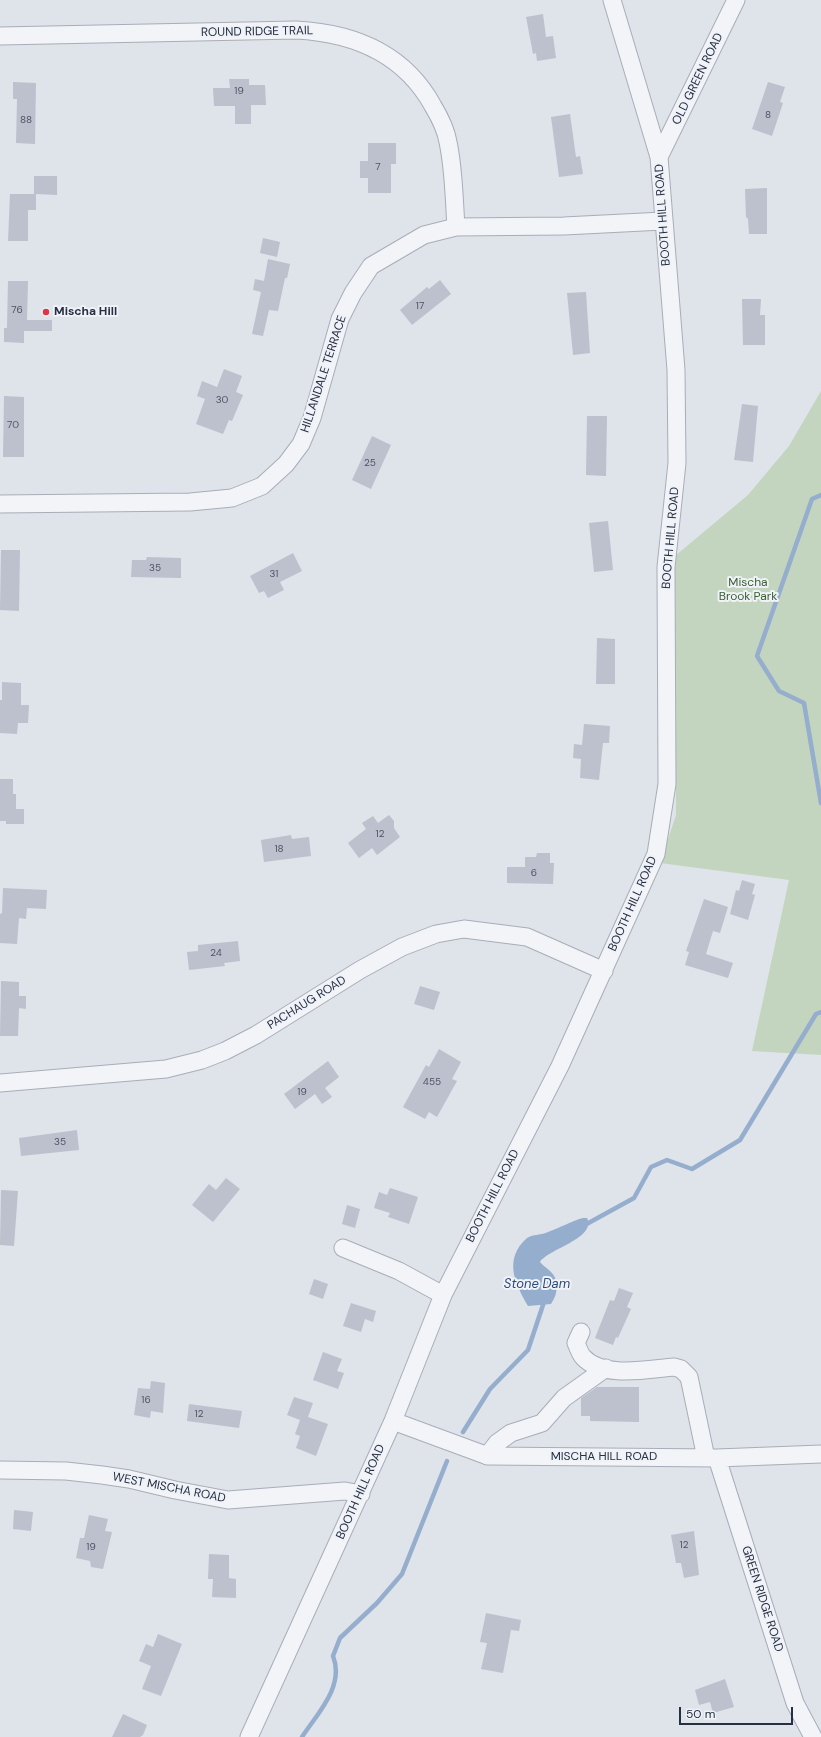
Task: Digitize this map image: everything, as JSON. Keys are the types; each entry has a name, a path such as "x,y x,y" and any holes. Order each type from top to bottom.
{"street":[{"name":"BOOTH HILL ROAD","path":"249,1737 361,1494 393,1421 443,1295 560,1066 656,854 667,784 666,567 677,463 676,370 659,157 612,0"},
{"name":"OLD GREEN ROAD","path":"659,157 736,0"},
{"name":"ROUND RIDGE TRAIL","path":"0,36 296,30 322,31 366,44 391,58 411,76 425,91 438,114 448,141 452,170 456,227"},
{"name":"HILLANDALE TERRACE","path":"0,504 190,502 232,498 262,486 286,464 301,444 312,418 340,319 353,293 371,266 424,235 456,227 564,226 663,221"},
{"name":"PACHAUG ROAD","path":"0,1083 166,1069 202,1060 256,1035 402,947 436,934 464,929 527,937 604,971"},
{"path":"343,1248 399,1271 443,1295"},
{"name":"GREEN RIDGE ROAD","path":"581,1332 576,1343 583,1357 597,1366 621,1372 674,1367 681,1369 689,1377 711,1458 795,1703 813,1737"},
{"path":"487,1456 498,1442 511,1433 542,1423 564,1398 606,1368"},
{"name":"MISCHA HILL ROAD","path":"393,1421 487,1456 711,1458 821,1454"},
{"name":"WEST MISCHA ROAD","path":"0,1470 66,1471 102,1475 129,1479 175,1490 228,1500 345,1491 361,1494"}],"green space":[{"name":"Mischa Brook Park","path":"821,391 821,1055 752,1051 789,880 660,863 676,815 675,556 748,495 789,446"}],"water":[{"name":"Stone Dam","path":"583,1218 587,1218 588,1225 585,1231 579,1237 552,1252 540,1262 550,1271 557,1283 555,1296 551,1304 528,1306 519,1289 514,1272 513,1263 515,1254 520,1246 529,1237 546,1233"}],"building":[{"path":"543,14 546,37 553,36 556,58 537,61 536,53 533,54 526,17"},
{"path":"229,79 249,79 249,85 265,85 266,105 251,105 251,124 235,124 235,106 214,106 213,88 230,88"},
{"path":"13,82 36,83 35,144 16,143 17,99 13,99"},
{"path":"768,82 785,87 780,102 783,103 772,136 752,129"},
{"path":"570,114 576,157 580,156 583,174 559,177 551,117"},
{"path":"368,143 396,143 396,164 391,164 391,193 368,193 368,178 360,178 360,161 368,161"},
{"path":"34,176 57,176 57,195 36,194 36,210 28,210 28,241 8,241 10,194 34,194"},
{"path":"767,188 767,234 749,234 748,219 746,217 745,189"},
{"path":"263,238 280,242 277,257 260,253"},
{"path":"268,259 290,264 287,278 285,278 278,311 269,310 263,336 252,334 261,292 253,290 255,279 264,281"},
{"path":"440,280 451,294 412,325 400,310 427,287 429,289"},
{"path":"8,281 28,281 27,320 52,320 52,331 24,331 24,343 4,342 4,328 7,328"},
{"path":"586,292 590,353 573,355 567,293"},
{"path":"742,299 761,299 760,315 765,315 765,345 743,345"},
{"path":"224,369 242,376 236,392 243,395 232,421 229,420 223,434 196,424 205,399 197,396 202,381 217,387"},
{"path":"4,396 24,397 24,457 3,457"},
{"path":"742,404 758,406 753,462 734,460"},
{"path":"587,416 607,416 606,476 586,475"},
{"path":"372,436 391,445 371,489 352,480"},
{"path":"608,521 613,570 594,572 589,523"},
{"path":"1,550 20,550 19,611 0,610"},
{"path":"293,553 302,571 280,582 284,590 268,598 264,591 259,593 250,576"},
{"path":"147,557 181,558 181,578 131,577 132,560 146,560"},
{"path":"597,638 615,639 615,684 596,684"},
{"path":"2,682 21,683 21,705 29,705 28,723 18,723 17,734 0,733 0,700 2,700"},
{"path":"584,724 610,726 609,743 603,743 599,780 580,778 581,759 573,758 574,744 582,745"},
{"path":"0,779 13,779 13,794 16,794 16,809 24,809 24,824 6,824 6,821 0,821"},
{"path":"389,815 394,821 394,828 400,837 377,855 372,848 359,858 348,843 366,829 362,823 373,816 378,823"},
{"path":"291,835 292,839 309,837 311,856 264,862 261,840"},
{"path":"537,853 550,853 550,863 554,863 553,884 507,883 507,867 525,867 525,857 536,857"},
{"path":"742,880 755,884 752,894 755,895 748,920 730,914 736,890 739,891"},
{"path":"3,888 47,890 46,909 27,908 26,919 19,918 17,944 0,943 0,914 2,913"},
{"path":"704,899 728,907 720,933 713,931 706,954 733,963 728,978 685,965 689,952 686,951"},
{"path":"238,941 240,961 224,963 225,966 189,970 187,952 198,951 198,945"},
{"path":"1,981 19,982 19,996 26,996 26,1009 19,1008 18,1036 0,1036"},
{"path":"420,986 440,992 434,1010 414,1004"},
{"path":"439,1049 461,1062 452,1079 457,1081 437,1117 429,1112 425,1119 403,1107 426,1065 429,1067"},
{"path":"328,1061 339,1077 325,1088 332,1097 322,1104 315,1094 295,1109 284,1094"},
{"path":"77,1130 79,1150 21,1156 19,1138"},
{"path":"226,1178 240,1189 213,1222 192,1205 209,1184 216,1190"},
{"path":"390,1188 418,1197 409,1224 388,1217 390,1213 374,1208 379,1192 387,1195"},
{"path":"1,1190 18,1191 14,1246 0,1245"},
{"path":"347,1205 360,1209 355,1228 342,1224"},
{"path":"314,1279 328,1284 323,1299 309,1294"},
{"path":"619,1288 633,1293 627,1307 631,1309 618,1338 616,1337 613,1345 595,1338 610,1300 614,1301"},
{"path":"351,1303 376,1311 373,1322 365,1319 361,1332 343,1326"},
{"path":"323,1352 342,1359 337,1371 344,1373 338,1389 313,1380"},
{"path":"151,1381 165,1383 163,1413 151,1411 150,1418 134,1415 138,1388 150,1389"},
{"path":"597,1387 639,1387 639,1422 590,1421 590,1416 581,1416 581,1398"},
{"path":"294,1397 313,1403 308,1417 328,1424 316,1456 296,1448 300,1436 295,1434 300,1420 287,1415"},
{"path":"189,1404 242,1411 239,1428 187,1421"},
{"path":"14,1510 33,1512 31,1531 13,1529"},
{"path":"89,1515 108,1519 105,1531 112,1532 103,1569 91,1567 90,1561 76,1558 80,1538 84,1538"},
{"path":"694,1531 699,1575 684,1578 681,1563 676,1563 671,1535"},
{"path":"209,1554 229,1555 229,1578 236,1579 236,1598 212,1597 213,1579 208,1579"},
{"path":"486,1613 521,1620 519,1631 511,1630 503,1673 481,1669 487,1643 480,1642"},
{"path":"158,1634 182,1644 161,1696 142,1689 151,1666 139,1661 146,1644 153,1647"},
{"path":"725,1679 734,1707 713,1713 710,1702 699,1705 695,1690"},
{"path":"123,1714 147,1725 143,1735 140,1737 112,1737"}],"waterway":[{"path":"821,495 812,499 757,656 779,691 804,703 821,803"},
{"path":"583,1226 634,1198 651,1167 667,1160 692,1169 740,1140 816,1014 821,1012"},
{"path":"463,1432 490,1389 528,1350 545,1299"},
{"path":"302,1737 322,1709 332,1689 336,1667 333,1656 340,1638 377,1603 402,1574 447,1461"}],"place":[{"name":"Mischa Hill","path":"46,312"}]}
